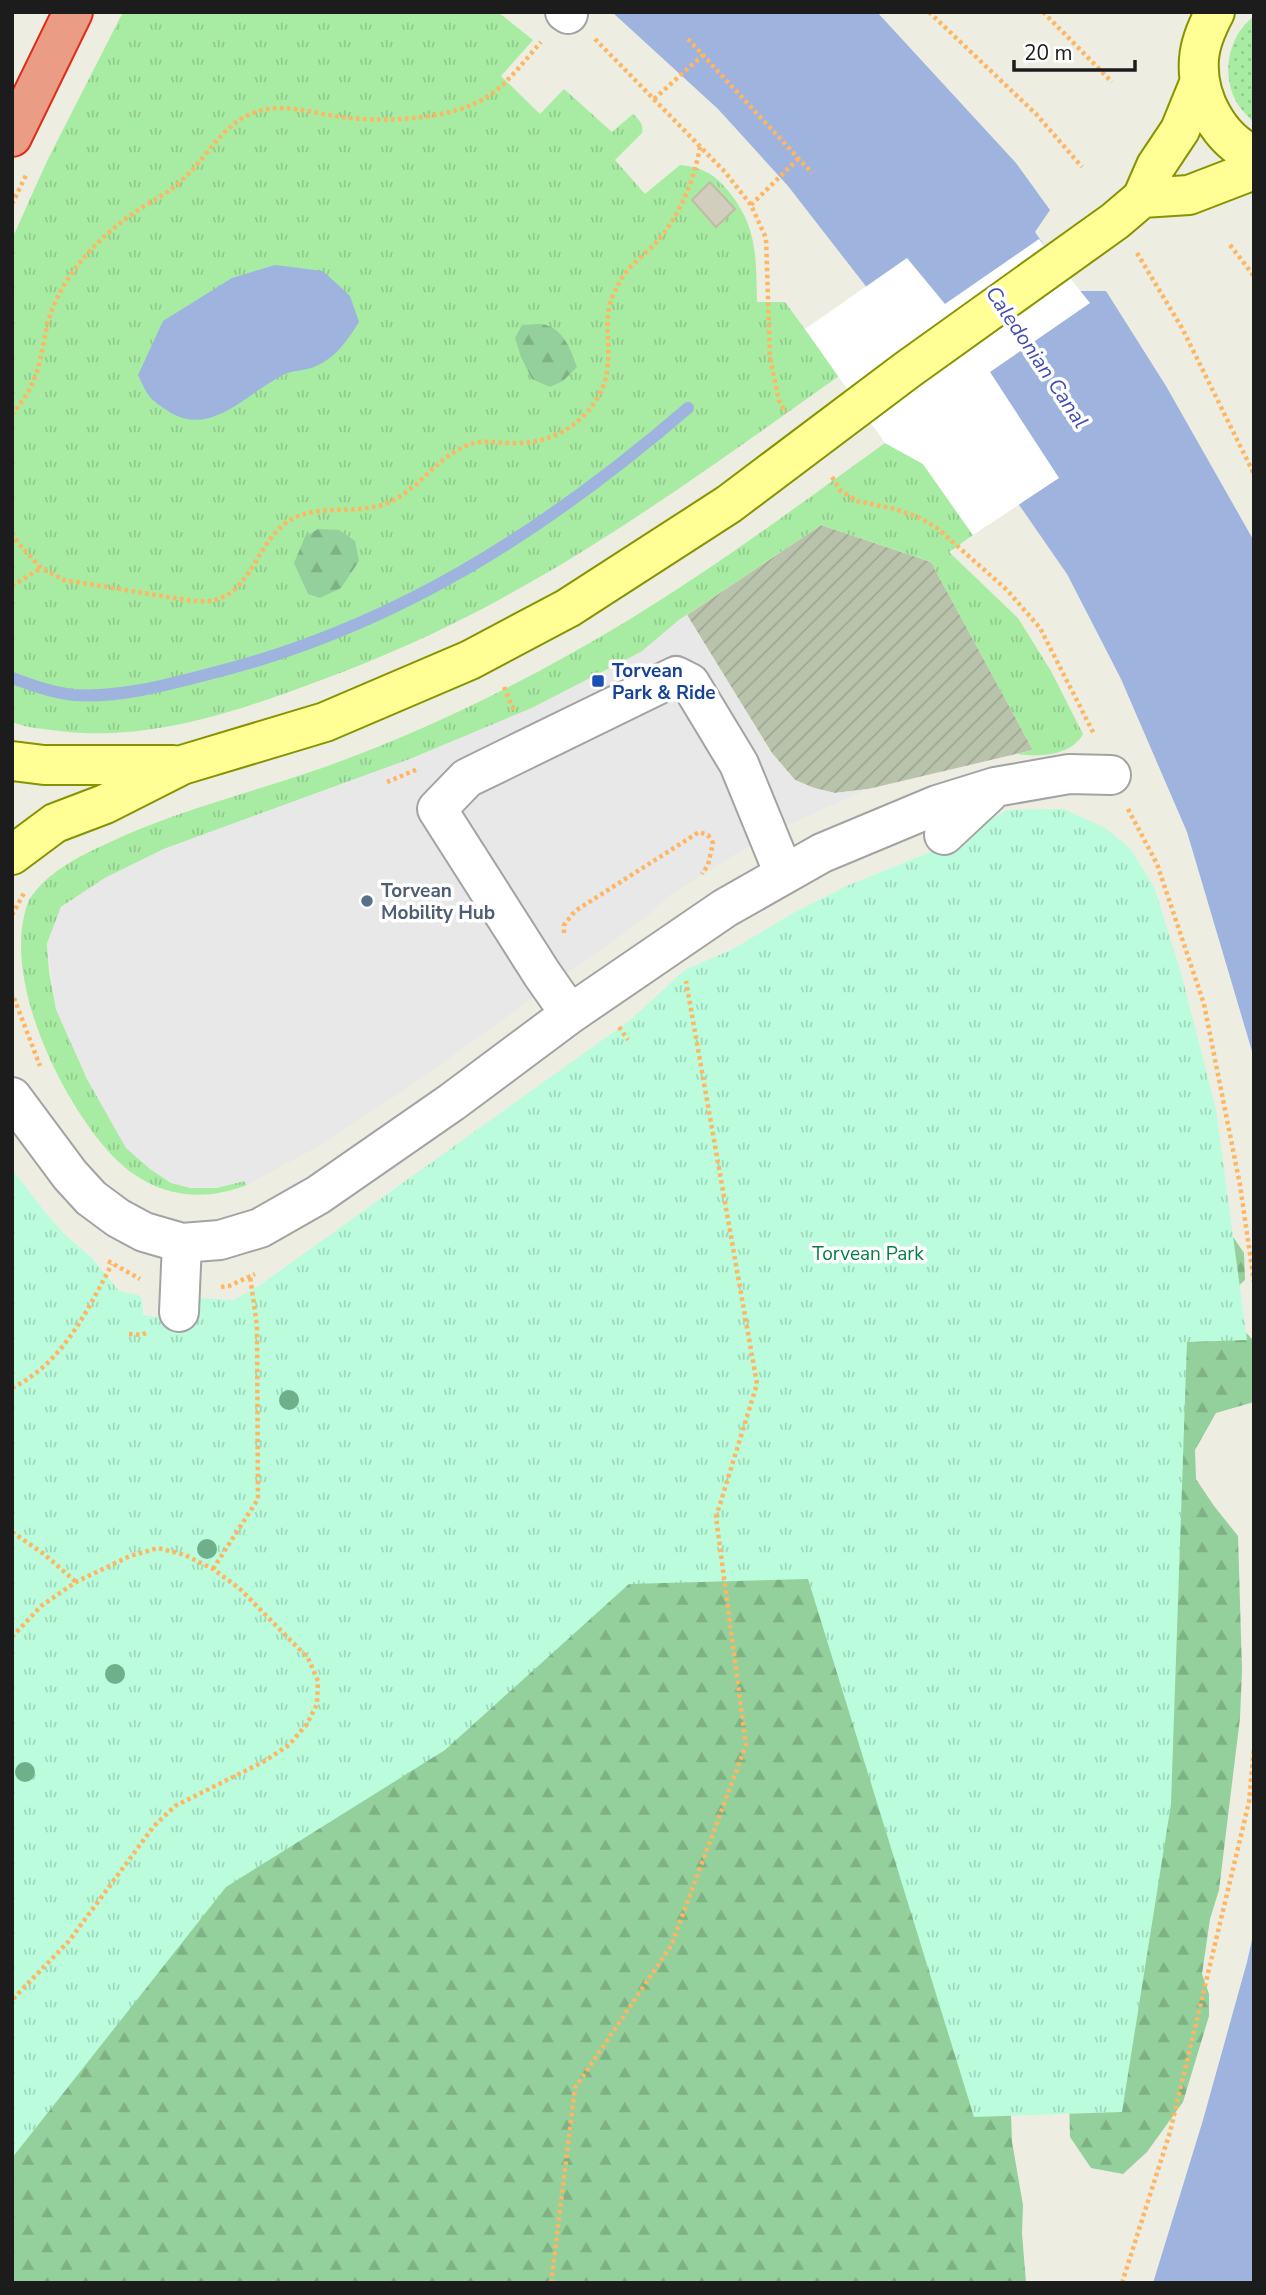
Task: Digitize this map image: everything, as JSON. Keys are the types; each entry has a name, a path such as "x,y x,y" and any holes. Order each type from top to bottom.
{"highway":[{"path":"12,137 74,12"}],"main road":[{"path":"1180,12 1208,28 1199,62 1200,81 1208,109 1224,133 1246,152 1254,155"},
{"path":"1129,210 1180,130 1200,81"},
{"path":"12,855 55,823 105,804 182,765 325,722 470,660 568,608 729,504 907,370 1129,210 1189,195 1254,170"},
{"path":"12,761 44,765 182,765"}],"street":[{"path":"570,1014 437,809 467,778 676,676 690,683 739,764 784,874"},
{"path":"12,1097 70,1175 91,1198 118,1218 144,1232 183,1242 220,1240 260,1228 318,1195 570,1014 725,908 822,853 941,820 995,787 1069,774 1111,775"},
{"path":"179,1312 183,1242"}],"path":[{"path":"929,12 1036,114 1082,167"},
{"path":"1043,12 1112,82"},
{"path":"12,415 33,383 49,321 58,297 73,271 118,224 182,181 201,162 218,137 236,122 256,112 275,108 381,120 459,110 485,98 506,80 566,13 610,53 725,172 751,205 766,238 770,358 779,401 791,421"},
{"path":"688,39 812,173"},
{"path":"654,99 703,55"},
{"path":"12,533 41,569 64,580 193,601 215,600 234,590 248,575 266,542 280,527 298,517 320,510 382,505 420,483 452,453 469,444 486,441 537,442 555,437 587,412 598,396 606,379 610,355 608,312 614,292 625,272 669,227 697,167 700,147"},
{"path":"751,205 799,158"},
{"path":"1129,210 1135,249 1182,328 1254,474"},
{"path":"1230,245 1254,276"},
{"path":"829,471 841,491 857,501 895,509 920,518 937,528 1007,590 1040,628 1157,864 1204,1004 1240,1185 1254,1282"},
{"path":"12,586 41,569"},
{"path":"502,681 515,714"},
{"path":"542,974 572,954 564,937 564,925 575,911 699,832 708,835 713,843 713,851 708,865 696,883"},
{"path":"551,2283 575,2088 671,1946 746,1745 716,1517 757,1384 685,971"},
{"path":"12,992 44,1077"},
{"path":"12,1388 50,1360 74,1333 112,1264"},
{"path":"213,1569 258,1499 257,1326 250,1276"},
{"path":"12,1532 76,1582"},
{"path":"12,1637 41,1606 76,1582 130,1556 158,1548 185,1555 213,1569 239,1588 308,1658 318,1681 317,1703 307,1724 289,1745 263,1762 176,1806 154,1826 69,1941 12,2000"},
{"path":"1122,2283 1170,2132 1249,1801 1254,1748"}],"shaded area":[{"path":"821,525 931,562 1033,750 868,789 835,793 795,780 772,753 687,615"},
{"name":"Torvean Mobility Hub","path":"687,615 771,753 795,780 835,793 868,789 768,834 670,895 646,917 406,1089 319,1146 247,1185 244,1181 216,1188 190,1188 171,1183 126,1148 88,1081 56,1009 47,944 61,907 105,878 164,849 410,759 532,708 641,652"}],"green space":[{"path":"123,12 498,12 533,40 501,76 540,114 564,89 612,132 633,114 642,125 642,133 615,160 645,194 680,165 702,170 725,187 739,206 751,232 757,302 785,302 839,376 679,489 555,568 482,609 385,655 251,705 180,724 132,732 83,733 35,728 12,722 12,239 47,161"},
{"path":"1254,16 1254,123 1233,95 1228,70 1232,46"},
{"path":"522,325 546,325 563,337 577,367 563,381 550,387 532,379 515,338"},
{"path":"885,443 923,464 973,535 949,552 1018,618 1051,671 1083,734 1078,741 1063,751 1054,753 1017,754 1033,750 931,562 821,525 679,620 641,652 532,708 410,759 164,849 105,878 61,907 47,944 49,972 56,1009 88,1081 190,1188 216,1188 244,1181 247,1185 206,1194 167,1190 133,1173 102,1144 84,1120 51,1061 27,994 22,961 22,929 29,900 45,881 75,860 134,831 361,754 513,685 622,624 689,581"},
{"path":"318,529 339,530 355,541 359,561 341,588 320,598 308,594 294,563 305,537"},
{"name":"Torvean Park","path":"1064,809 1105,828 1130,848 1154,887 1181,973 1216,1110 1247,1340 1187,1342 1171,1804 1122,2112 974,2117 808,1579 629,1584 445,1750 226,1887 12,2158 12,1169 66,1236 90,1256 119,1291 138,1295 142,1299 143,1315 191,1322 198,1319 200,1298 234,1300 260,1285 629,1021 685,970 733,949 795,912 849,885 950,844 1007,810"},
{"path":"1216,1212 1244,1253 1245,1280 1219,1304 1253,1340 1254,1402 1216,1413 1195,1450 1196,1479 1238,1536 1242,1670 1240,1718 1219,1890 1210,1919 1202,1974 1209,1994 1209,2016 1183,2102 1147,2152 1123,2174 1091,2168 1070,2137 1076,1313"},
{"path":"832,1563 1009,2061 1012,2142 1023,2205 1026,2283 12,2283 12,2084 94,1982 578,1582"}],"water":[{"name":"Caledonian Canal","path":"612,12 877,12 1016,163 1050,210 1035,232 1076,291 1106,291 1166,386 1254,541 1254,1058 1187,832 1121,679 1067,574 882,307 788,186 718,109"},
{"path":"275,265 323,271 350,296 359,322 340,348 322,363 283,375 213,417 199,420 184,418 168,411 152,399 138,375 163,321 232,278"},
{"path":"1254,1931 1254,2283 1153,2283 1203,2120"}],"pier":[{"path":"1039,239 1090,303 990,372 1059,478 973,535 923,464 885,443 805,329 907,258 945,304"}],"building":[{"path":"710,182 735,209 716,227 692,200"}],"waterway":[{"path":"12,678 66,694 123,693 173,683 273,656 339,632 402,603 521,535 578,496 688,408"}],"place":[{"name":"Torvean Park & Ride","path":"598,681"},
{"name":"Torvean Mobility Hub","path":"367,901"}]}
